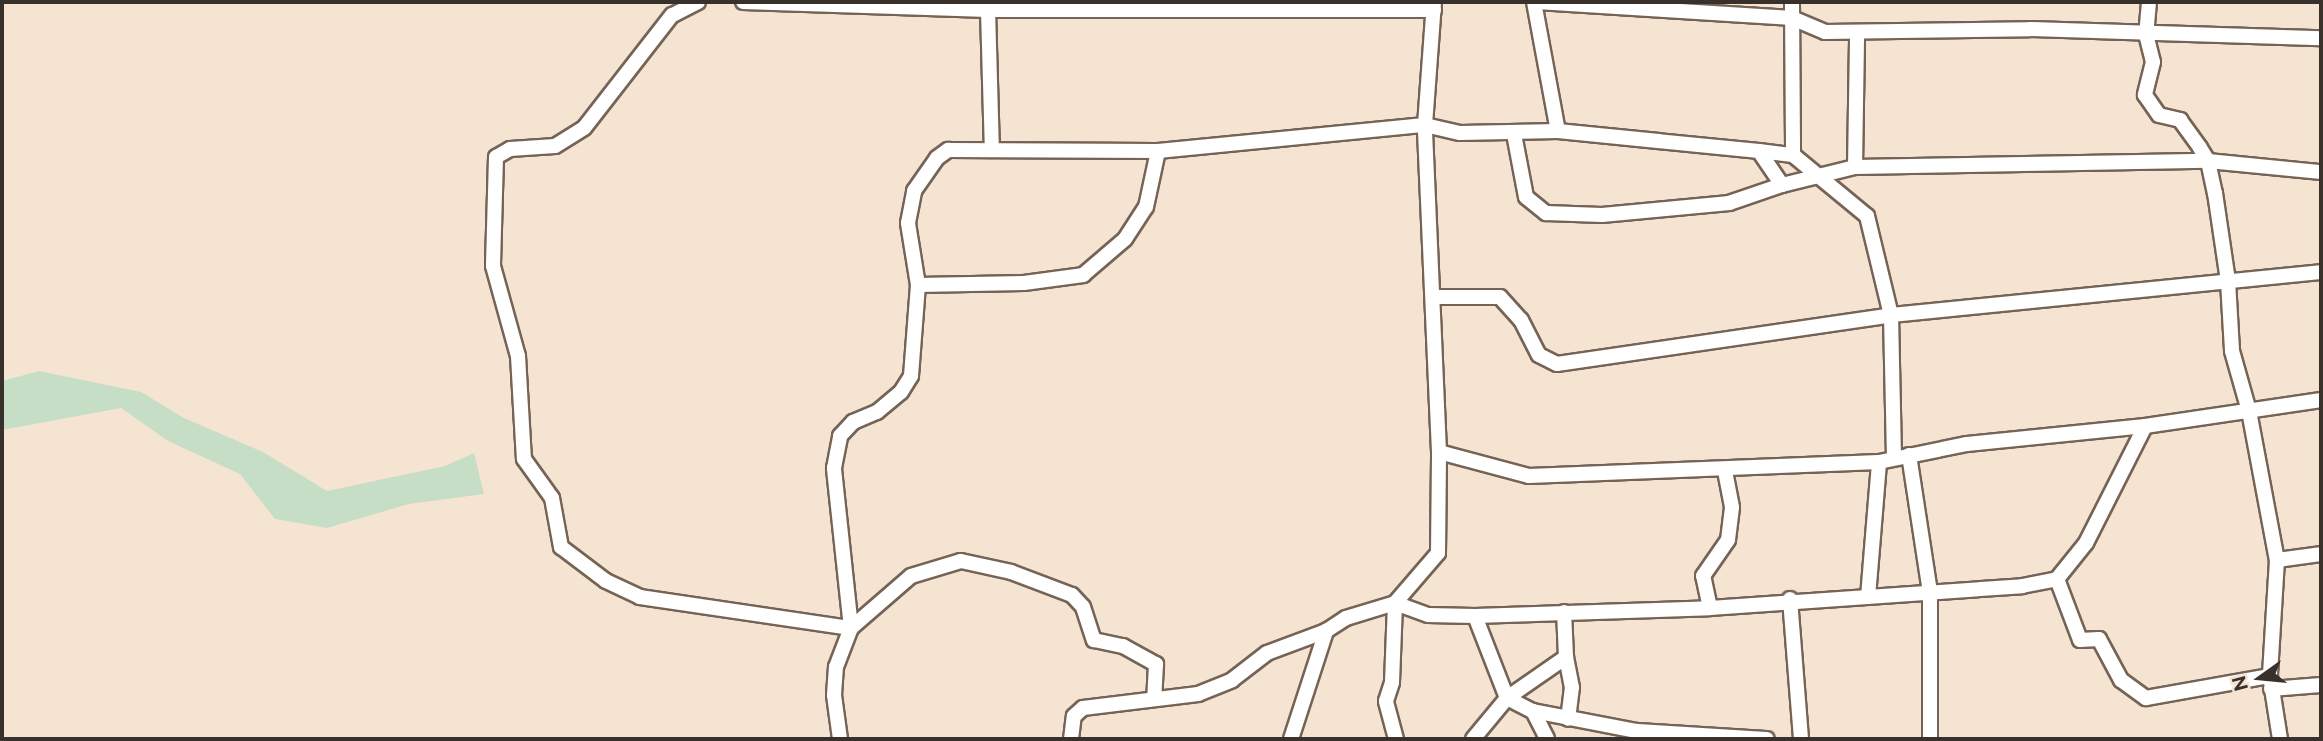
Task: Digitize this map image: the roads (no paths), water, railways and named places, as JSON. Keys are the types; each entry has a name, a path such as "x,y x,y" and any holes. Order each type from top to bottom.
{"street":[{"path":"698,2 672,15 584,128 555,146 510,149 496,157 493,266 518,356 524,459 552,498 561,547 607,581 640,597 851,628 912,576 947,563 975,561 1072,595 1083,607 1094,640 1123,646 1156,664 1154,698"},
{"path":"743,2 988,10 1434,6 1425,124 1439,452 1438,553 1395,603 1346,618 1326,631 1267,653 1233,680 1198,694 1154,698 1118,707 1083,708 1074,716 1071,739"},
{"path":"1558,131 1535,2 1792,18 1825,32 2030,29 2321,38"},
{"path":"1792,2 1793,155"},
{"path":"2148,2 2147,34 2153,62 2146,95 2159,115 2179,120 2208,161 2228,281 2232,351 2249,411 2277,560 2270,682 2280,739"},
{"path":"988,10 992,150"},
{"path":"1855,167 1857,33"},
{"path":"840,739 834,695 836,667 851,628 834,468 841,436 853,422 877,412 901,391 911,376 918,285 908,223 914,191 937,158 947,150 1158,151 1425,124 1460,133 1514,134 1558,131 1793,155 1867,216 1891,315 1902,456 1930,593 1930,739"},
{"path":"1514,134 1526,197 1546,214 1602,215 1729,202 1817,174 1855,167 2208,161 2321,172"},
{"path":"918,285 1024,283 1083,275 1125,239 1146,207 1158,151"},
{"path":"1759,151 1782,185"},
{"path":"1434,297 1500,297 1521,320 1539,355 1557,364 1891,315 2321,272"},
{"path":"1439,452 1529,476 1879,462 1967,444 2145,426 2321,400"},
{"path":"1395,603 1427,615 1475,616 1710,608 1790,599 1930,593 2057,579 2086,543 2145,426"},
{"path":"1868,597 1879,462"},
{"path":"1710,608 1703,576 1728,540 1732,507 1725,470"},
{"path":"2277,560 2321,554"},
{"path":"2057,579 2080,640 2099,639 2121,680 2146,698 2270,682 2321,685"},
{"path":"1790,599 1801,739"},
{"path":"1395,603 1392,682 1386,701 1396,739"},
{"path":"1564,612 1566,657 1572,687 1568,719"},
{"path":"1475,616 1507,698 1532,711 1637,731 1767,739"},
{"path":"1291,739 1326,631"},
{"path":"1473,739 1507,698 1566,657"},
{"path":"1532,711 1547,739"}]}
